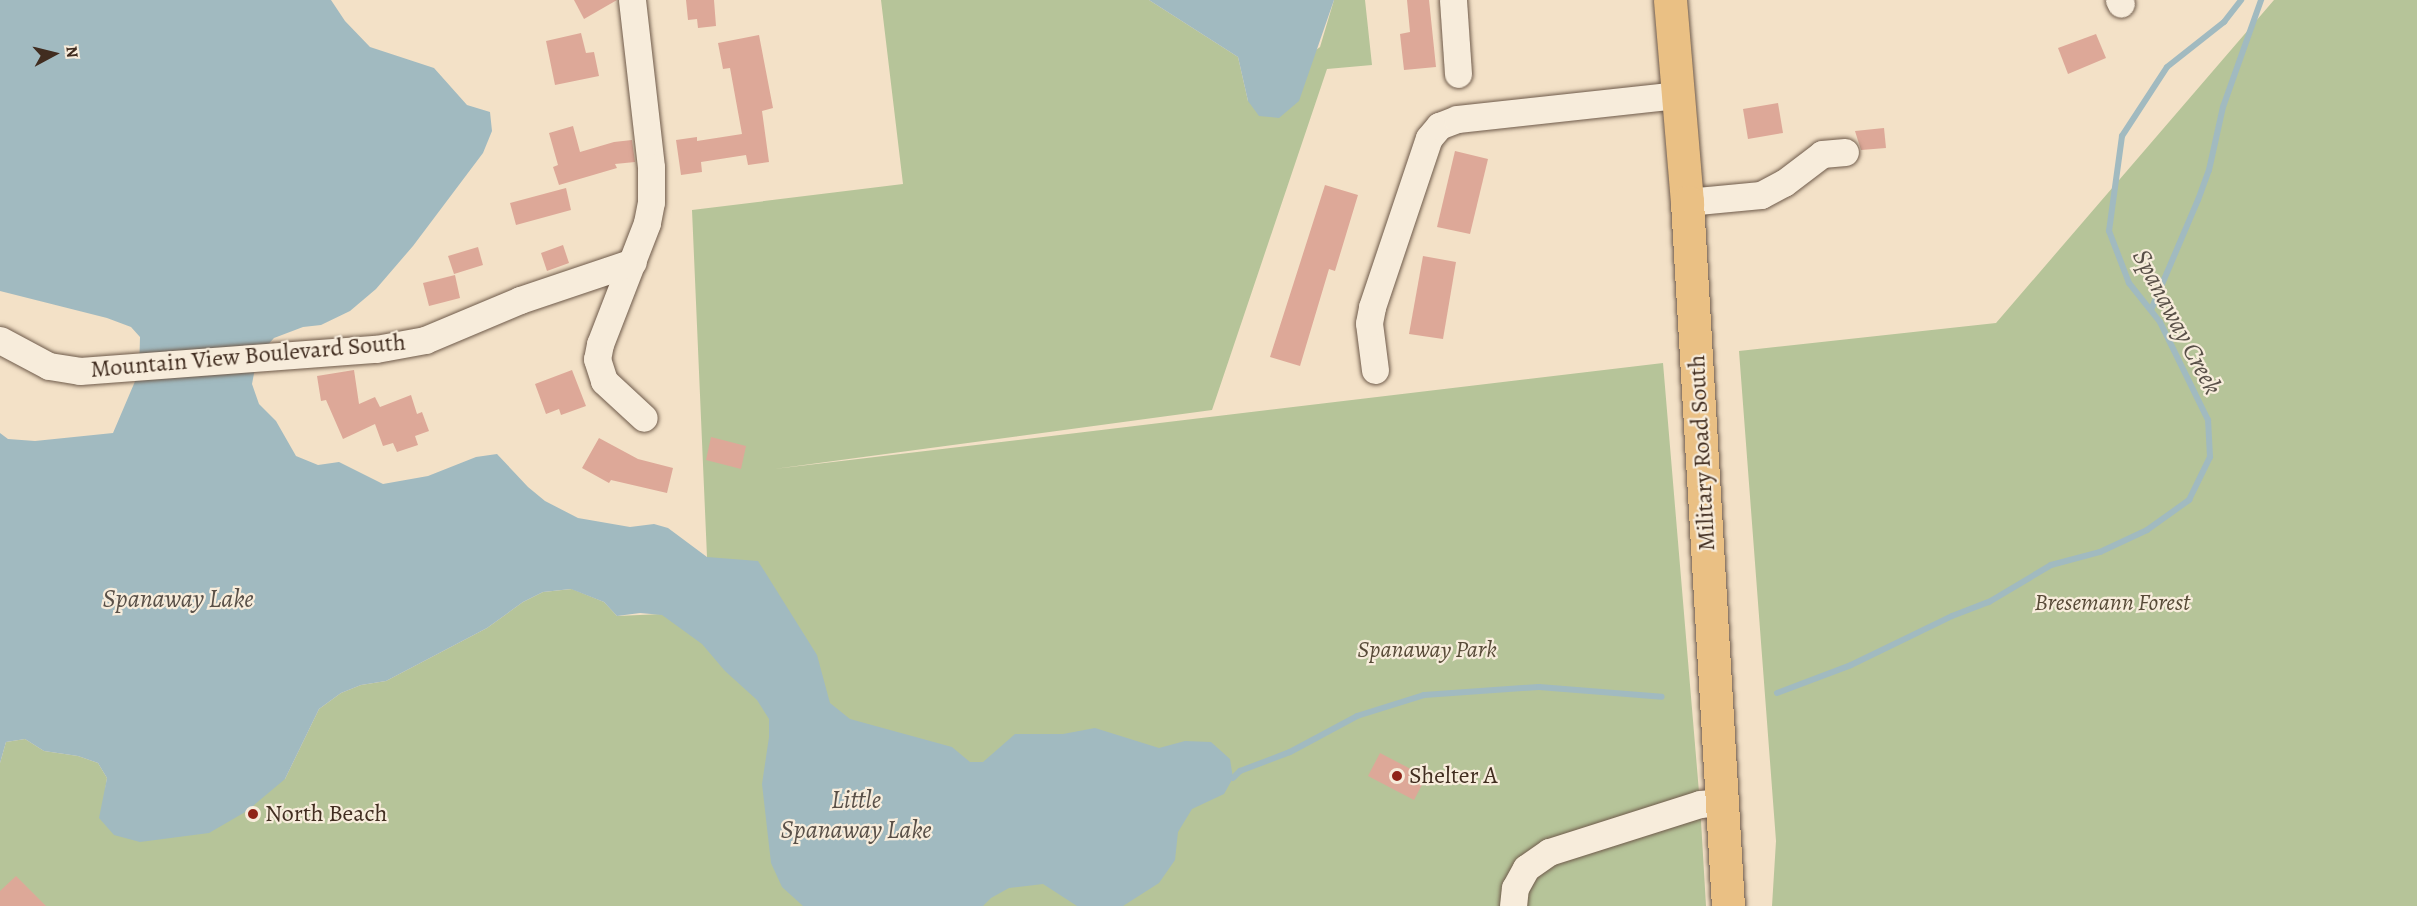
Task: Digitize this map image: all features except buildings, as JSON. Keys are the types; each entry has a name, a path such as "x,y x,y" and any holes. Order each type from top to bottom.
{"main road":[{"name":"Military Road South","path":"1670,0 1687,202 1728,906"}],"street":[{"path":"632,0 651,167 647,223 600,344 597,359 604,381 644,418"},
{"path":"1453,0 1458,74"},
{"path":"1375,370 1369,323 1372,307 1432,132 1439,126 1457,119 1677,95"},
{"path":"1687,202 1761,195 1784,183 1822,154 1845,152"},
{"name":"Mountain View Boulevard South","path":"0,340 49,366 80,371 375,349 425,340 520,300 633,261"},
{"path":"1513,906 1515,888 1526,868 1549,852 1689,807 1721,802"}],"green space":[{"name":"Spanaway Park","path":"881,0 1149,0 1238,57 1248,101 1320,47 1334,0 1365,0 1372,65 1327,69 1212,410 774,469 1663,363 1700,804 1706,906 0,906 0,763 6,742 25,739 44,751 78,756 98,763 107,778 105,791 285,779 319,709 341,693 361,685 386,681 487,628 523,602 543,592 572,589 604,602 617,616 662,614 707,557 692,210 903,184"},
{"name":"Bresemann Forest","path":"2274,0 2417,0 2417,906 1772,906 1776,841 1739,351 1996,323"}],"water":[{"name":"Spanaway Lake","path":"0,0 331,0 345,21 370,47 434,68 467,105 490,112 492,131 483,153 413,246 376,289 350,311 321,325 303,327 274,338 256,363 252,384 259,404 276,421 296,456 318,465 339,462 383,484 428,476 476,457 497,454 528,487 545,501 578,518 630,527 654,524 668,528 707,557 758,561 817,655 830,703 850,719 952,747 970,762 983,762 1015,734 1063,734 1095,728 1159,748 1185,741 1211,742 1230,759 1233,778 1224,794 1192,809 1178,832 1175,860 1159,883 1123,906 1077,906 1043,884 1009,888 991,898 983,906 803,906 782,887 771,863 762,784 769,737 769,719 757,700 725,671 702,644 662,615 640,613 617,616 604,602 571,589 543,592 523,602 487,628 386,681 361,685 341,693 319,709 285,779 247,811 209,833 140,842 114,835 99,818 107,778 98,763 78,756 44,751 25,739 6,742 0,763 0,433 8,439 35,441 113,433 139,372 140,337 131,327 107,318 0,291"},
{"path":"1149,0 1334,0 1299,101 1279,118 1259,116 1248,101 1238,57"}],"waterway":[{"name":"Spanaway Creek","path":"1777,693 1851,665 1952,616 1989,602 2051,565 2100,552 2147,530 2189,500 2210,457 2208,420 2160,322 2129,283 2109,231 2122,136 2167,67 2224,22 2241,0"},
{"path":"2151,310 2209,170 2223,107 2261,0"},
{"name":"Spanaway Creek","path":"1233,778 1240,771 1290,752 1357,716 1424,695 1539,687 1662,697"}],"place":[{"name":"Shelter A","path":"1397,776"},
{"name":"North Beach","path":"253,814"}],"water label":[{"name":"Little Spanaway Lake","path":"856,815"}]}
